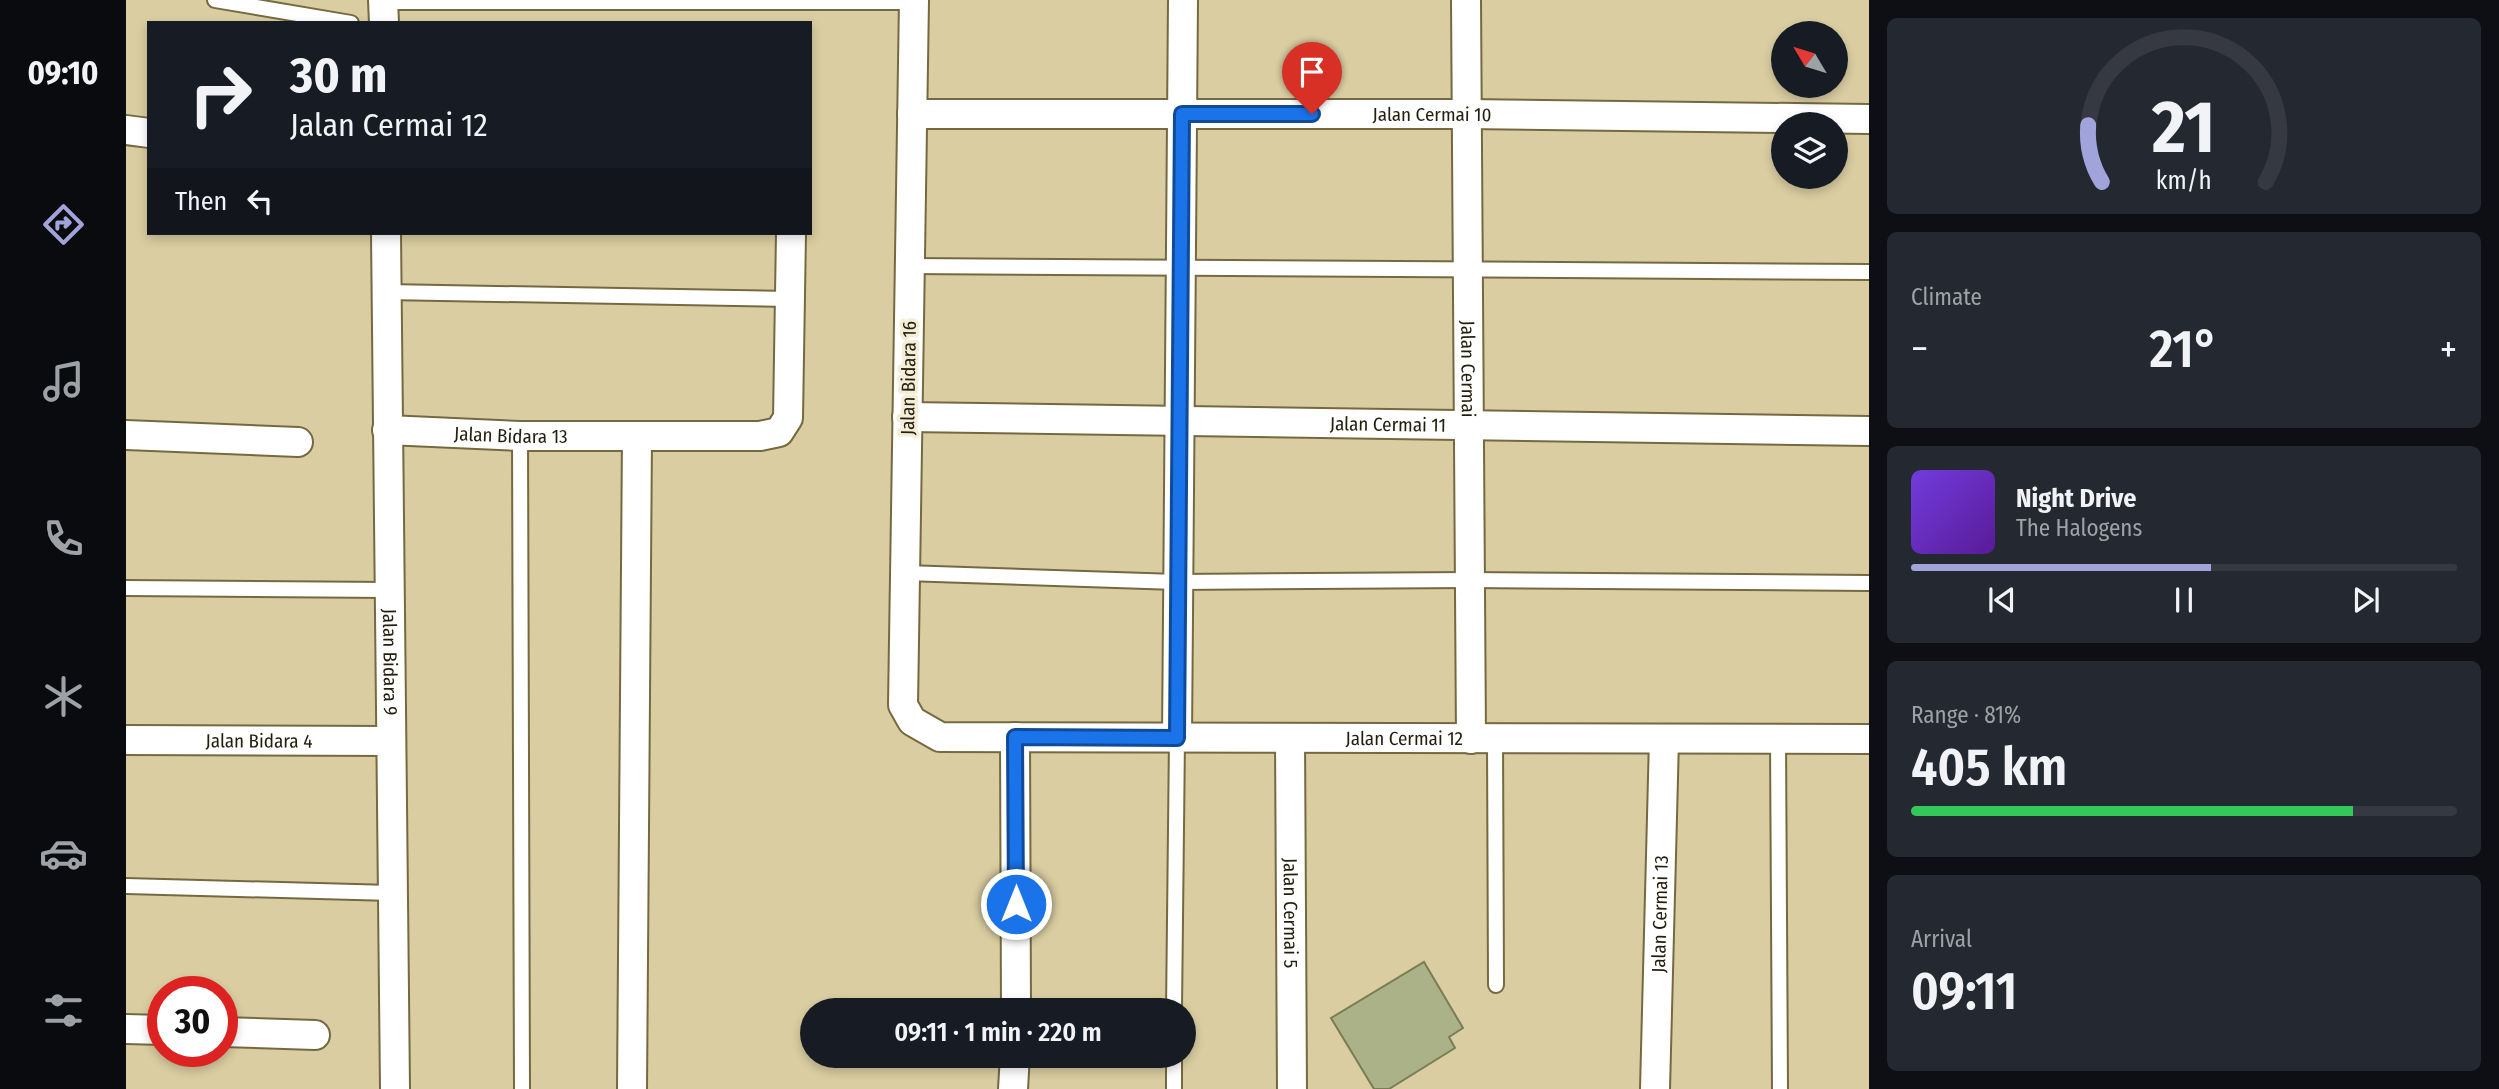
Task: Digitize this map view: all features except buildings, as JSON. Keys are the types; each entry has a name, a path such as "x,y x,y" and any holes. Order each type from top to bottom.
{"street":[{"path":"1177,738 1184,0"},
{"name":"Jalan Cermai","path":"1466,0 1470,580 1483,738"},
{"name":"Jalan Bidara 16","path":"914,1 902,705 912,721 940,737"},
{"name":"Jalan Cermai 10","path":"912,114 1467,114 1869,119"},
{"path":"126,130 147,132"},
{"name":"Jalan Bidara 9","path":"386,235 395,1089"},
{"path":"791,235 791,299"},
{"name":"Jalan Bidara 13","path":"387,430 520,436 760,436 779,432 788,418 791,299"},
{"name":"Jalan Cermai 11","path":"907,416 1869,431"},
{"path":"126,435 298,442"},
{"path":"632,1089 636,436"},
{"name":"Jalan Cermai 12","path":"940,737 1869,739"},
{"path":"1015,737 1016,998"},
{"name":"Jalan Cermai 5","path":"1290,738 1292,1089"},
{"name":"Jalan Cermai 13","path":"1655,1089 1664,739"},
{"name":"Jalan Bidara 4","path":"126,740 391,741"},
{"path":"126,1029 147,1030"},
{"path":"238,1033 315,1035"},
{"path":"1013,1089 1014,1068"}],"lane":[{"path":"215,0 339,21"},
{"path":"383,8 914,1"},
{"path":"909,266 1869,272"},
{"path":"386,292 791,299"},
{"path":"520,436 522,1089"},
{"path":"905,573 1177,582 1470,580 1869,583"},
{"path":"126,587 389,590"},
{"path":"1174,998 1177,738"},
{"path":"1483,738 1496,985"},
{"path":"1778,739 1780,1089"},
{"path":"126,886 392,893"},
{"path":"1174,1068 1174,1089"}],"route":[{"path":"1016,904 1015,737 1177,738 1183,267 1182,114 1312,114"}]}
